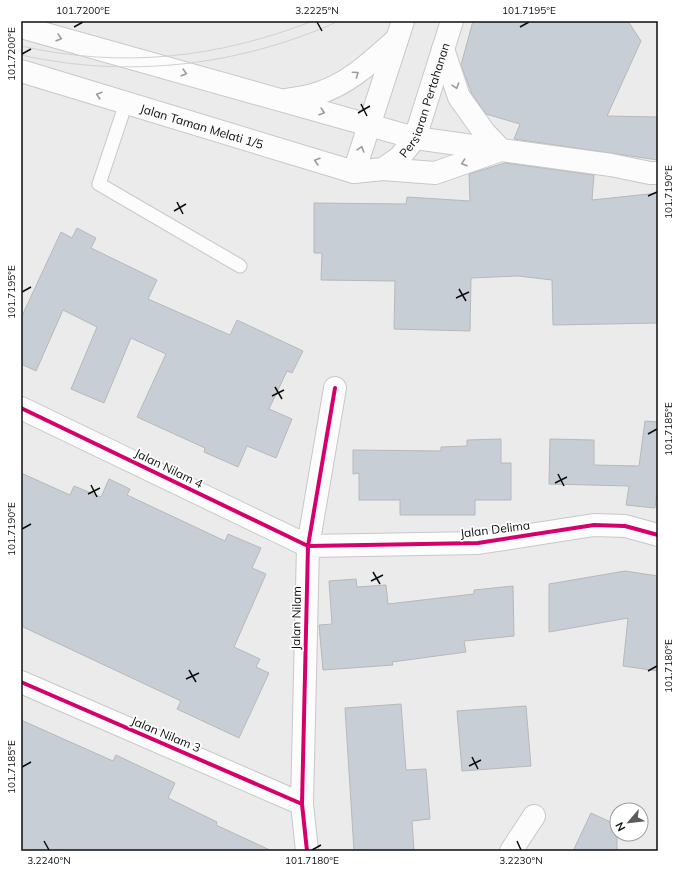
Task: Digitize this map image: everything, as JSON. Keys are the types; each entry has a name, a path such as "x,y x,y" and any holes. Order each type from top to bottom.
{"street":[{"name":"Persiaran Pertahanan","path":"383,169 400,157 415,138 452,21"},
{"path":"21,27 415,138 611,165 650,174 658,173"},
{"path":"281,101 319,94 341,84 360,72 400,30"},
{"path":"354,172 400,30"},
{"path":"443,49 459,97 484,132 501,150"},
{"name":"Jalan Taman Melati 1/5","path":"21,71 354,172 383,169 436,173 501,150"},
{"name":"Jalan Nilam","path":"307,851 302,804 308,546 335,388"},
{"name":"Jalan Nilam 4","path":"21,408 308,546"},
{"name":"Jalan Delima","path":"308,546 478,543 594,525 625,526 658,535"},
{"name":"Jalan Nilam 3","path":"21,682 302,804"},
{"path":"511,851 534,816"}],"lane":[{"path":"126,103 99,184 240,266"}],"building":[{"path":"473,21 628,21 641,41 607,116 658,117 658,160 514,139 520,124 486,114 472,94 461,65"},
{"path":"505,163 594,175 592,200 658,193 658,323 553,325 552,280 518,276 471,278 470,331 394,329 395,281 321,280 322,253 314,253 314,203 406,204 407,197 470,201 469,174"},
{"path":"77,228 96,238 91,248 157,280 148,299 230,335 237,320 303,351 292,373 287,371 269,409 292,419 276,458 247,446 238,467 204,452 205,448 137,417 166,354 131,338 104,403 71,389 97,327 63,310 36,371 21,364 21,318 61,232 72,238"},
{"path":"645,421 658,422 658,483 655,508 626,505 629,486 549,484 550,439 594,440 594,465 639,466"},
{"path":"501,439 501,463 511,463 511,500 475,500 475,515 400,515 400,500 359,500 359,473 353,474 353,450 441,451 441,447 467,446 467,440"},
{"path":"21,473 70,495 74,486 101,497 109,479 130,489 127,495 225,541 228,534 261,548 252,568 266,574 234,647 260,659 256,667 269,673 239,738 177,709 181,701 21,626"},
{"path":"625,571 658,576 658,671 623,666 628,618 549,632 549,584"},
{"path":"356,579 357,587 386,585 388,604 474,594 474,590 513,586 514,636 464,641 466,652 392,662 393,665 323,670 319,625 332,624 329,581"},
{"path":"401,704 406,770 426,769 430,819 412,821 414,851 354,851 345,708"},
{"path":"526,706 531,766 462,771 457,711"},
{"path":"21,720 113,761 116,755 175,783 168,798 217,822 216,825 272,851 21,851"},
{"path":"591,813 609,821 609,842 617,842 617,851 573,851"}],"tram line":[{"path":"21,46 59,53 96,57 133,58 169,56 241,44 277,34 313,21"},
{"path":"21,55 61,62 102,66 143,67 183,64 223,58 263,49 339,21"}],"cycle path":[{"path":"307,851 302,804 308,546 335,388"},
{"path":"21,408 308,546 478,543 594,525 625,526 658,535"},
{"path":"21,682 302,804"}]}
